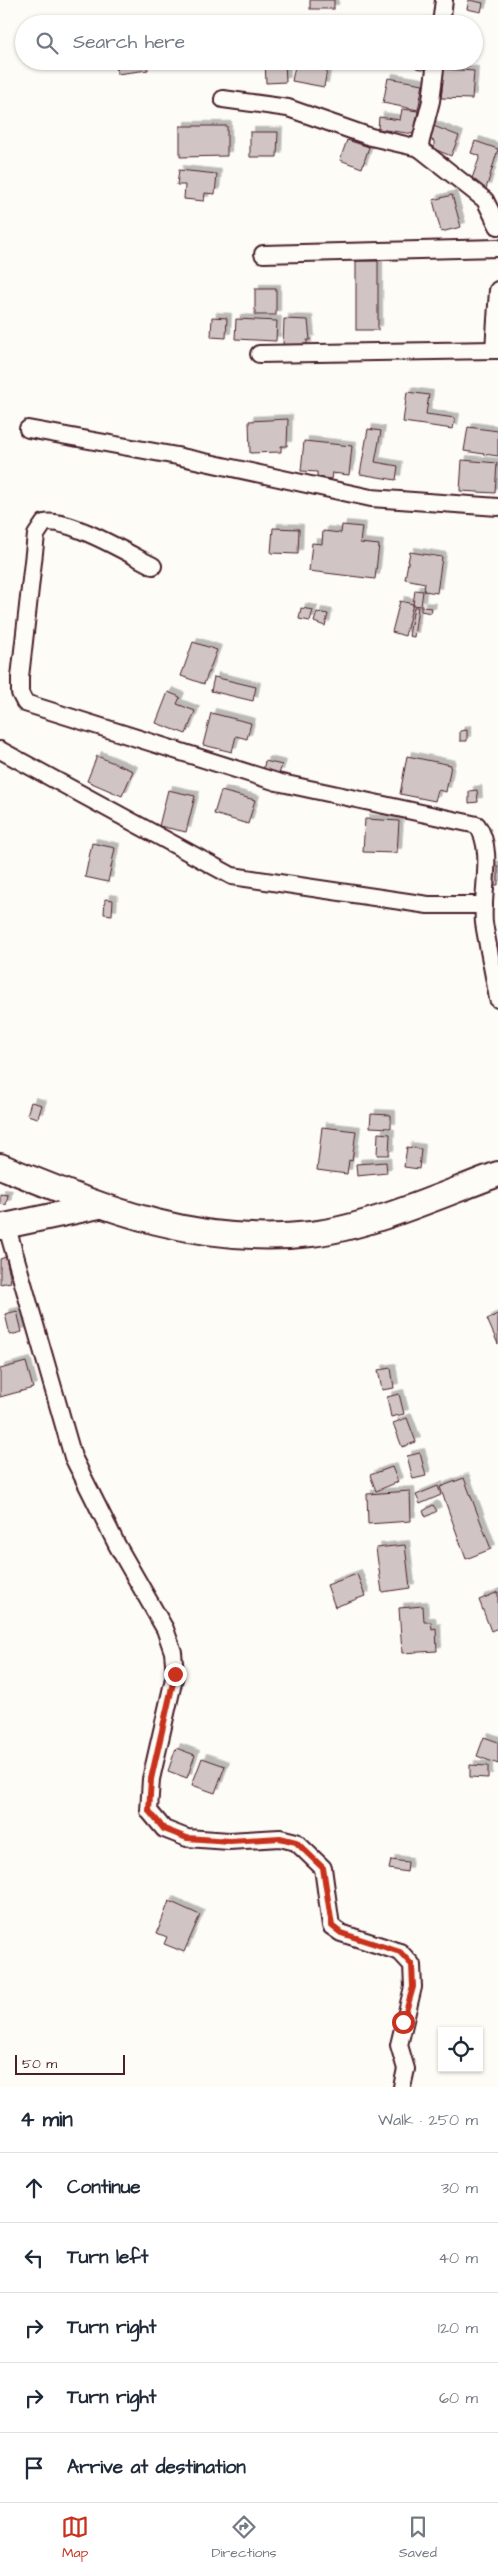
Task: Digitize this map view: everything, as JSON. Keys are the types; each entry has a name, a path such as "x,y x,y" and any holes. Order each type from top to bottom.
{"street":[{"path":"442,15 444,0"},
{"path":"419,148 431,101 435,70"},
{"path":"223,99 288,108 372,137 419,148 485,200 498,226"},
{"path":"263,254 498,248"},
{"path":"259,354 496,350 498,290"},
{"path":"28,429 177,456 371,498 498,507"},
{"path":"153,566 71,526 54,520 44,522 36,535 21,667 20,694 25,703 277,782 477,825 484,834 486,847 484,922 498,999"},
{"path":"0,750 232,876 428,906 484,905"},
{"path":"0,1166 98,1206 155,1222 214,1234 262,1236 312,1234 369,1220 498,1174"},
{"path":"98,1206 4,1229 73,1457 117,1545 165,1630 173,1652 175,1674 151,1779 149,1811 164,1829 187,1838 230,1841 280,1838 296,1842 323,1868 332,1926 341,1933 400,1952 412,1965 413,1987 399,2045 406,2069 402,2087"}],"building":[{"path":"310,0 334,0 334,9 310,9"},
{"path":"469,0 483,3 481,12 467,9"},
{"path":"117,70 148,70 117,74"},
{"path":"265,70 285,70 286,82 266,83"},
{"path":"294,70 327,70 324,87 292,81"},
{"path":"442,70 474,71 472,99 441,98 442,89 437,89"},
{"path":"388,78 423,84 418,110 383,103"},
{"path":"402,109 418,111 414,134 378,129 379,117 400,120"},
{"path":"431,125 459,136 451,156 434,149 434,141 426,138"},
{"path":"180,126 227,126 227,156 180,157"},
{"path":"250,132 278,132 277,157 250,157"},
{"path":"347,140 369,147 362,168 340,160"},
{"path":"475,141 498,149 486,189 470,184 480,156 471,153"},
{"path":"179,170 217,174 215,194 205,193 204,201 184,199 185,185 177,185"},
{"path":"452,195 461,227 441,232 433,200"},
{"path":"356,261 378,261 378,330 356,330"},
{"path":"255,289 276,289 276,315 255,315"},
{"path":"212,317 227,318 226,338 211,337"},
{"path":"236,319 277,321 276,341 235,339"},
{"path":"284,319 308,320 310,340 307,340 307,347 283,346"},
{"path":"407,392 429,395 426,414 455,418 453,429 403,422"},
{"path":"288,419 287,446 281,446 281,452 250,453 249,421"},
{"path":"468,427 498,431 498,456 464,451"},
{"path":"368,429 381,431 375,462 398,466 396,480 360,474"},
{"path":"304,441 352,446 349,475 332,473 331,479 317,477 317,472 301,471"},
{"path":"462,460 497,463 495,493 460,491"},
{"path":"342,525 362,527 360,543 379,545 375,579 309,571 312,543 322,544 323,531 341,533"},
{"path":"273,528 299,529 298,554 271,553"},
{"path":"410,552 442,557 437,593 424,591 425,583 405,579"},
{"path":"415,590 423,591 421,606 413,605"},
{"path":"400,601 413,604 405,636 392,632"},
{"path":"414,607 418,607 414,637 409,636"},
{"path":"421,607 432,608 431,613 421,611"},
{"path":"301,608 313,610 310,621 299,619"},
{"path":"317,612 328,614 325,626 314,622"},
{"path":"193,642 217,650 204,684 181,676"},
{"path":"214,677 256,687 253,701 211,691"},
{"path":"168,692 180,697 177,704 195,711 186,734 156,723"},
{"path":"211,713 251,723 247,739 236,736 232,752 203,745"},
{"path":"467,730 467,741 460,741 460,731"},
{"path":"97,756 133,771 122,796 87,781"},
{"path":"407,756 451,765 446,792 438,790 435,801 400,794"},
{"path":"265,761 282,765 279,774 263,771"},
{"path":"168,790 195,796 186,832 159,826"},
{"path":"477,790 478,802 469,803 469,791"},
{"path":"221,791 255,800 248,824 214,814"},
{"path":"365,819 399,821 397,853 363,852"},
{"path":"92,843 115,848 108,882 85,877"},
{"path":"485,865 498,866 498,885 484,885"},
{"path":"105,899 113,900 112,915 104,914"},
{"path":"31,1102 42,1105 38,1118 27,1115"},
{"path":"371,1114 391,1115 391,1128 370,1127"},
{"path":"322,1127 356,1131 352,1161 349,1160 347,1174 317,1170"},
{"path":"378,1133 390,1134 389,1155 377,1155"},
{"path":"407,1147 421,1149 419,1169 404,1167"},
{"path":"386,1162 387,1173 357,1176 356,1164"},
{"path":"0,1194 8,1195 6,1205 0,1204"},
{"path":"6,1257 11,1282 0,1284 0,1259"},
{"path":"17,1311 22,1332 10,1335 5,1314"},
{"path":"498,1314 498,1344 487,1319"},
{"path":"26,1362 33,1388 0,1397 0,1369"},
{"path":"391,1368 394,1388 382,1390 378,1370"},
{"path":"399,1394 404,1414 391,1417 387,1397"},
{"path":"407,1418 416,1442 402,1447 393,1423"},
{"path":"420,1453 426,1476 413,1479 407,1456"},
{"path":"392,1467 398,1482 376,1491 370,1475"},
{"path":"464,1478 491,1549 466,1559 440,1487"},
{"path":"438,1486 441,1495 420,1504 416,1495"},
{"path":"410,1491 411,1521 368,1524 367,1494"},
{"path":"433,1505 437,1511 426,1517 423,1511"},
{"path":"405,1545 410,1588 382,1592 376,1548"},
{"path":"357,1574 365,1596 335,1607 327,1585"},
{"path":"498,1592 498,1628 491,1631 479,1600"},
{"path":"423,1606 424,1622 431,1622 432,1629 436,1628 437,1651 402,1653 399,1608"},
{"path":"484,1737 498,1742 498,1764 477,1756"},
{"path":"176,1748 195,1755 187,1778 168,1771"},
{"path":"202,1758 225,1766 215,1793 192,1785"},
{"path":"470,1765 488,1766 488,1778 470,1777"},
{"path":"391,1860 408,1862 407,1872 389,1869"},
{"path":"169,1901 200,1915 184,1952 164,1944 167,1937 157,1933"}],"route":[{"path":"175,1674 151,1779 149,1811 164,1829 187,1838 230,1841 280,1838 296,1842 323,1868 332,1926 341,1933 400,1952 412,1965 413,1987 403,2022"}]}
